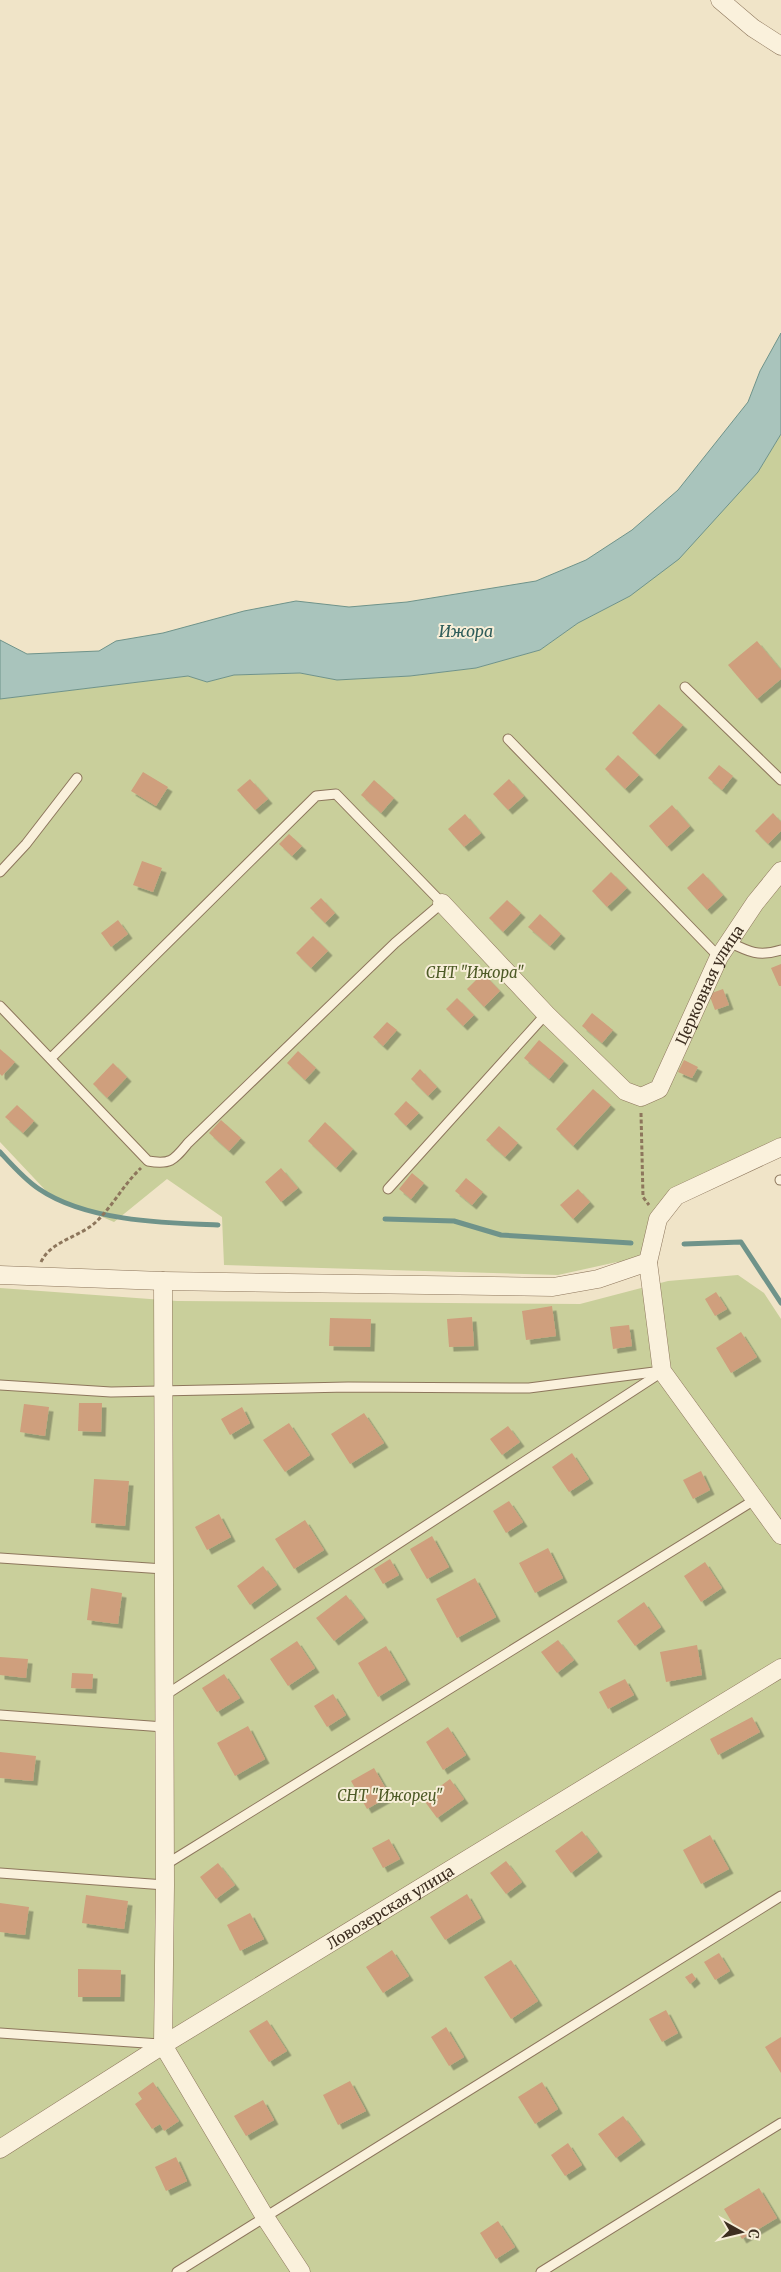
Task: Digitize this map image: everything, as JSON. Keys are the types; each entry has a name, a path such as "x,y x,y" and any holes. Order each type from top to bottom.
{"street":[{"path":"720,0 753,28 781,46"},
{"name":"Церковная улица","path":"641,1097 659,1089 719,957 754,903 781,871"},
{"path":"442,904 546,1014 625,1091 641,1097"},
{"path":"781,1147 676,1196 658,1219 648,1262 662,1371 781,1535"},
{"path":"0,1275 163,1281 553,1287 598,1279 648,1262"},
{"path":"163,1281 165,1864 163,2045 265,2217 301,2272"},
{"name":"Ловозерская улица","path":"0,2149 163,2045 781,1668"}],"lane":[{"path":"685,688 781,780"},
{"path":"508,739 719,957"},
{"path":"0,872 26,844 77,778"},
{"path":"0,1006 148,1161 161,1163 175,1159 188,1142 395,943 442,904 336,794 316,796 50,1058"},
{"path":"729,942 748,951 766,955 781,950"},
{"path":"388,1189 546,1014"},
{"path":"0,1385 110,1392 348,1387 529,1388 662,1371"},
{"path":"164,1696 662,1371"},
{"path":"165,1864 756,1499"},
{"path":"0,1558 164,1569"},
{"path":"0,1715 164,1727"},
{"path":"0,1873 165,1885"},
{"path":"177,2272 781,1896"},
{"path":"0,2033 163,2045"},
{"path":"541,2272 781,2123"}],"path":[{"path":"641,1097 644,1197 658,1219"},
{"path":"35,1277 43,1258 53,1248 76,1236 98,1221 130,1179 148,1161"}],"green space":[{"name":"СНТ \"Ижора\"","path":"781,434 781,1147 676,1196 648,1262 617,1262 558,1275 224,1265 222,1217 167,1179 114,1222 49,1194 0,1142 0,699 188,676 207,682 234,675 300,673 337,680 410,676 476,668 540,650 578,623 630,596 723,510 758,472"},
{"name":"СНТ \"Ижорец\"","path":"738,1275 764,1293 781,1319 781,2272 0,2272 0,1288 177,1301 580,1304 668,1281"}],"water":[{"name":"Ижора","path":"781,333 781,434 758,472 679,559 630,596 578,623 540,650 476,668 410,676 337,680 300,673 234,675 207,682 188,676 0,699 0,640 27,654 99,651 116,641 163,633 244,611 296,601 349,607 407,602 536,581 586,560 632,530 678,490 748,402 760,371"}],"building":[{"path":"757,641 781,670 781,679 757,699 728,665"},
{"path":"659,704 683,725 655,755 632,733"},
{"path":"618,755 639,775 625,789 605,769"},
{"path":"719,765 733,776 722,790 708,778"},
{"path":"143,772 168,787 156,806 131,791"},
{"path":"250,779 268,799 255,810 237,790"},
{"path":"509,779 524,796 508,810 493,794"},
{"path":"374,780 394,798 381,813 361,795"},
{"path":"672,805 690,826 667,847 649,826"},
{"path":"773,813 781,822 781,831 768,844 755,831"},
{"path":"465,814 481,833 464,847 448,829"},
{"path":"289,834 302,846 292,856 279,844"},
{"path":"142,861 162,868 153,892 133,885"},
{"path":"611,872 627,888 607,907 592,891"},
{"path":"703,873 723,895 707,910 687,888"},
{"path":"321,898 335,913 325,923 310,908"},
{"path":"507,900 521,913 503,932 489,918"},
{"path":"540,914 561,934 550,946 528,927"},
{"path":"118,920 128,934 111,947 101,933"},
{"path":"313,936 328,951 311,968 296,953"},
{"path":"781,964 781,986 779,986 771,968"},
{"path":"483,973 500,991 484,1007 467,989"},
{"path":"723,989 729,1005 715,1010 709,994"},
{"path":"457,998 474,1015 463,1026 446,1009"},
{"path":"592,1013 613,1030 602,1043 582,1026"},
{"path":"387,1022 397,1030 383,1046 373,1037"},
{"path":"539,1040 564,1061 549,1079 524,1058"},
{"path":"0,1049 15,1062 2,1076 0,1074"},
{"path":"298,1051 316,1068 305,1080 287,1063"},
{"path":"684,1060 698,1067 692,1078 678,1072"},
{"path":"113,1063 127,1077 107,1098 93,1084"},
{"path":"420,1069 437,1087 428,1096 411,1079"},
{"path":"593,1089 611,1105 573,1146 556,1129"},
{"path":"406,1101 419,1113 406,1126 394,1114"},
{"path":"17,1105 34,1121 23,1133 5,1117"},
{"path":"221,1120 241,1138 229,1151 209,1133"},
{"path":"325,1122 353,1149 336,1168 308,1141"},
{"path":"499,1126 518,1143 505,1157 486,1140"},
{"path":"281,1168 298,1188 281,1202 265,1182"},
{"path":"412,1173 424,1183 411,1199 399,1189"},
{"path":"466,1178 483,1192 472,1205 455,1191"},
{"path":"578,1189 590,1202 573,1219 560,1205"},
{"path":"716,1292 727,1309 715,1316 705,1299"},
{"path":"552,1306 556,1336 526,1340 522,1311"},
{"path":"472,1317 474,1346 449,1347 447,1319"},
{"path":"330,1318 371,1319 370,1347 329,1346"},
{"path":"629,1325 632,1346 613,1349 610,1327"},
{"path":"741,1332 757,1357 731,1373 716,1348"},
{"path":"79,1403 102,1403 101,1432 78,1431"},
{"path":"24,1404 49,1407 45,1436 20,1432"},
{"path":"242,1407 250,1423 230,1435 221,1419"},
{"path":"364,1413 384,1443 350,1464 331,1434"},
{"path":"289,1423 310,1455 285,1472 263,1440"},
{"path":"508,1426 520,1442 502,1455 490,1439"},
{"path":"572,1453 589,1479 569,1492 552,1467"},
{"path":"701,1471 710,1490 693,1499 683,1480"},
{"path":"94,1479 129,1481 125,1526 91,1523"},
{"path":"509,1501 523,1522 506,1533 493,1511"},
{"path":"219,1514 231,1537 207,1550 195,1527"},
{"path":"305,1520 324,1550 294,1569 275,1539"},
{"path":"432,1536 449,1567 427,1579 410,1549"},
{"path":"548,1548 563,1578 535,1593 519,1563"},
{"path":"390,1559 399,1575 383,1584 374,1569"},
{"path":"705,1562 722,1588 701,1602 684,1576"},
{"path":"263,1566 277,1585 250,1605 237,1586"},
{"path":"475,1578 496,1617 457,1638 436,1599"},
{"path":"91,1588 122,1593 118,1624 87,1620"},
{"path":"346,1595 364,1618 334,1641 316,1618"},
{"path":"644,1602 661,1627 635,1646 617,1621"},
{"path":"558,1640 574,1660 557,1673 541,1652"},
{"path":"297,1641 315,1668 288,1686 270,1659"},
{"path":"697,1645 702,1675 666,1682 660,1652"},
{"path":"386,1646 406,1680 378,1697 358,1663"},
{"path":"0,1657 28,1659 26,1678 0,1675"},
{"path":"72,1673 93,1674 92,1689 71,1688"},
{"path":"224,1674 240,1698 217,1712 202,1688"},
{"path":"625,1679 634,1695 608,1709 599,1692"},
{"path":"333,1694 346,1715 327,1727 314,1706"},
{"path":"752,1717 760,1732 718,1755 710,1739"},
{"path":"248,1726 265,1759 235,1776 217,1743"},
{"path":"448,1727 466,1755 443,1770 426,1742"},
{"path":"0,1752 36,1756 33,1781 0,1778"},
{"path":"374,1768 390,1796 367,1809 351,1781"},
{"path":"450,1779 464,1799 437,1818 423,1799"},
{"path":"582,1831 598,1852 571,1873 555,1851"},
{"path":"710,1835 729,1869 701,1884 683,1850"},
{"path":"389,1839 400,1859 383,1868 372,1848"},
{"path":"506,1861 522,1882 506,1894 490,1873"},
{"path":"218,1863 235,1885 216,1899 200,1877"},
{"path":"467,1894 481,1918 445,1940 430,1917"},
{"path":"86,1895 128,1901 124,1929 82,1923"},
{"path":"0,1903 29,1907 25,1935 0,1932"},
{"path":"250,1913 264,1939 240,1951 227,1925"},
{"path":"392,1950 409,1976 383,1993 366,1967"},
{"path":"719,1953 730,1971 715,1980 704,1962"},
{"path":"511,1960 538,2001 511,2019 484,1977"},
{"path":"78,1969 121,1970 120,1997 78,1997"},
{"path":"692,1973 696,1979 690,1984 685,1977"},
{"path":"666,2010 678,2033 662,2042 649,2019"},
{"path":"267,2020 287,2051 269,2062 249,2031"},
{"path":"446,2027 464,2057 449,2066 431,2037"},
{"path":"781,2037 781,2073 765,2047"},
{"path":"350,2081 366,2111 338,2125 323,2095"},
{"path":"153,2082 179,2121 164,2131 160,2124 152,2129 135,2104 142,2099 138,2093"},
{"path":"542,2082 558,2109 535,2124 518,2097"},
{"path":"263,2100 274,2120 246,2136 234,2116"},
{"path":"623,2116 641,2140 616,2158 598,2134"},
{"path":"568,2143 582,2165 565,2176 551,2155"},
{"path":"176,2157 187,2181 166,2191 155,2167"},
{"path":"759,2188 777,2218 742,2239 724,2209"},
{"path":"498,2221 515,2247 496,2259 480,2233"}],"waterway":[{"path":"0,1152 18,1172 39,1189 58,1200 79,1208 125,1218 218,1225"},
{"path":"385,1219 454,1221 501,1235 631,1243"},
{"path":"684,1244 741,1242 781,1303"}]}
